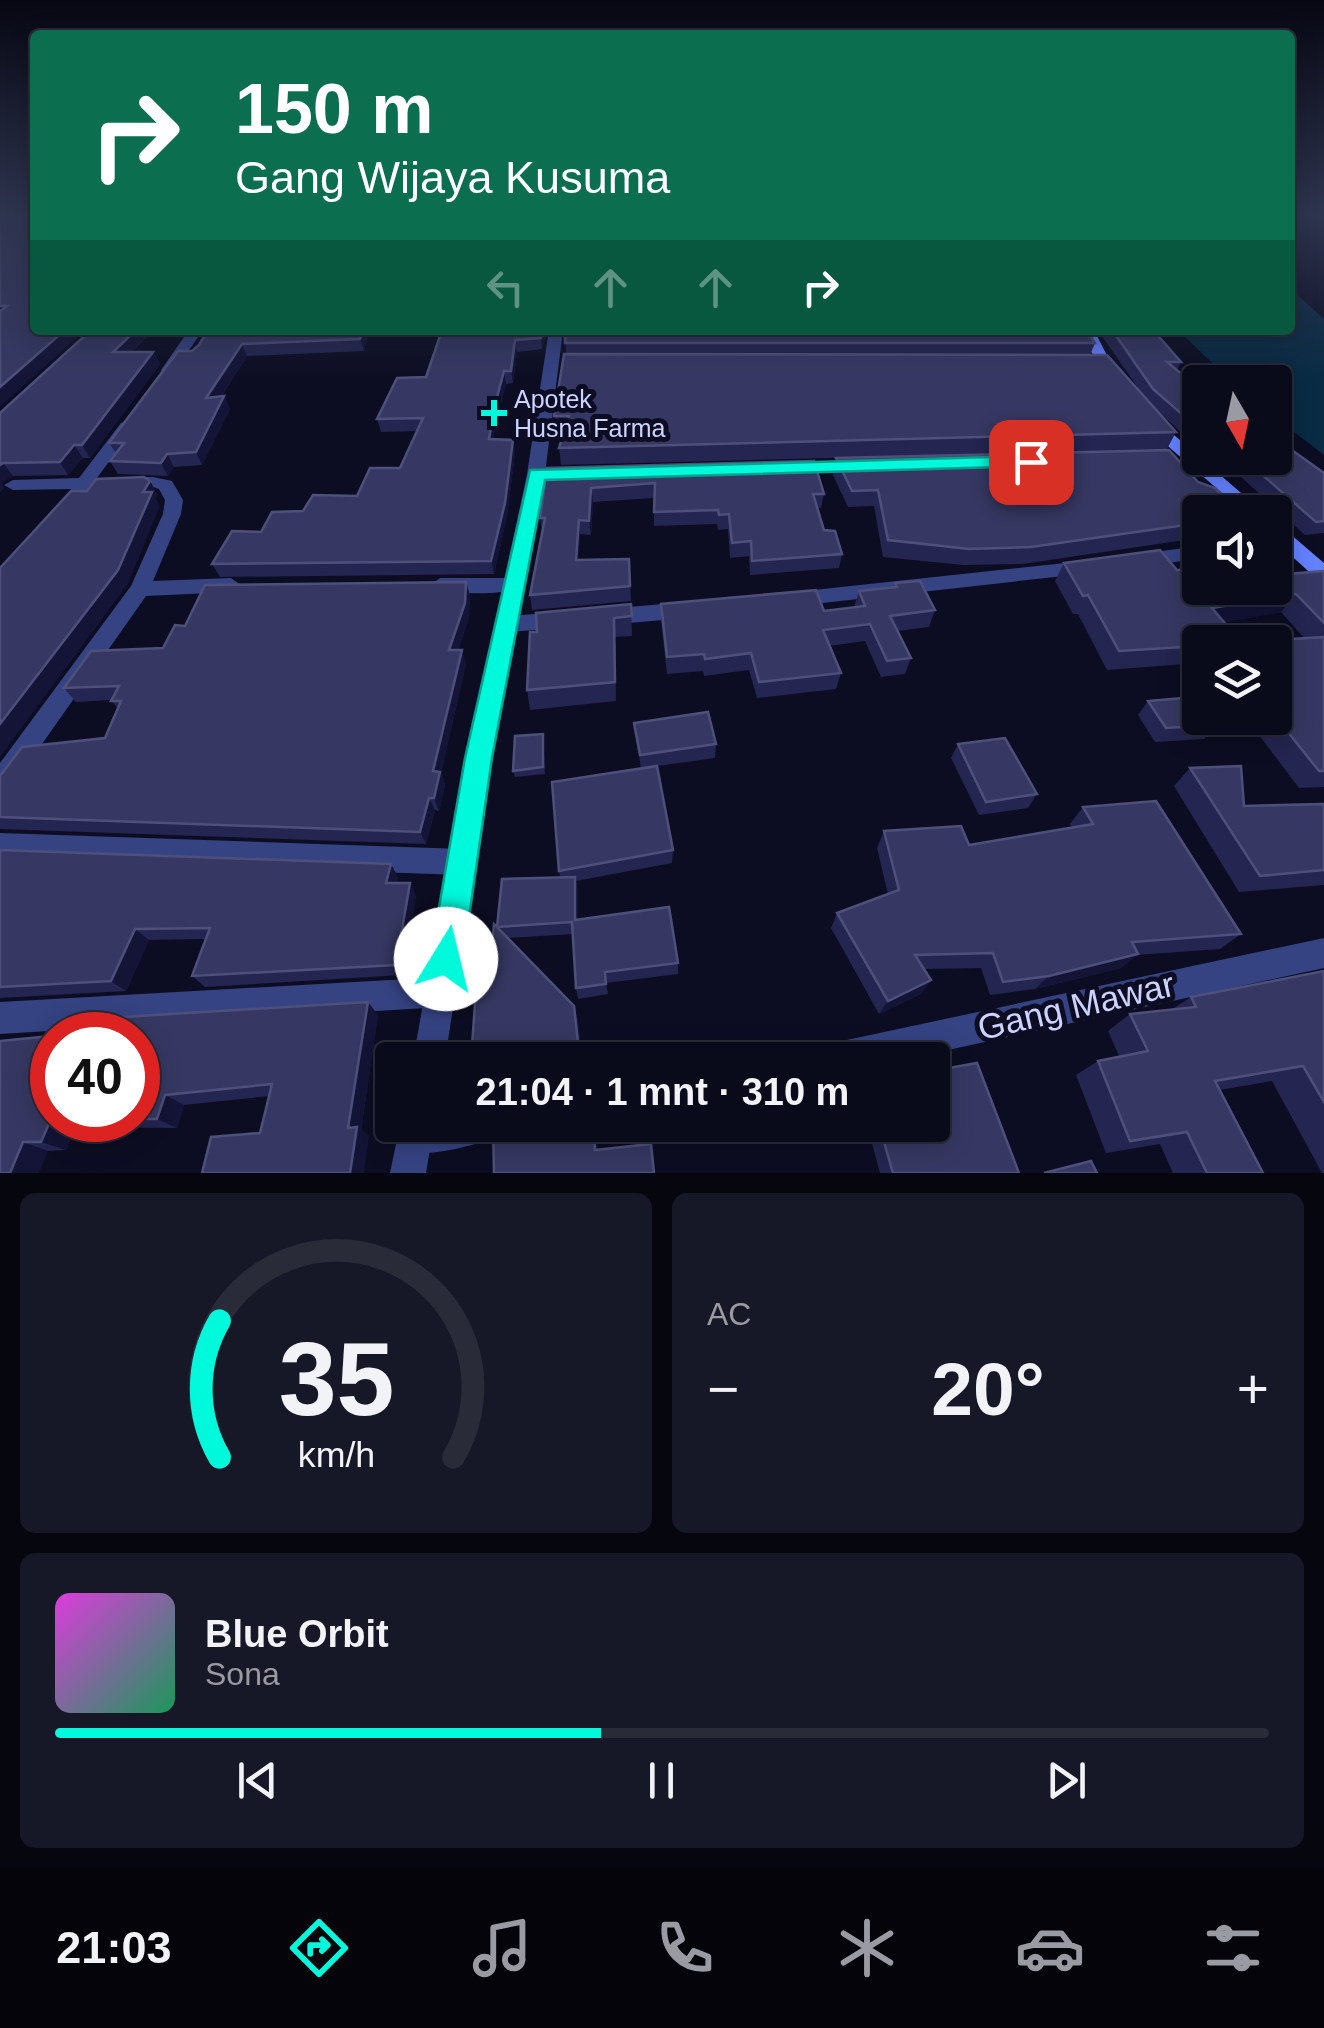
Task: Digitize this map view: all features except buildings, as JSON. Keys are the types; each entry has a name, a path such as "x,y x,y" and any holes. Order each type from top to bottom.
{"main road":[{"path":"1088,335 1094,363 1123,392"},
{"path":"1142,413 1182,450"},
{"path":"1210,475 1234,495"},
{"path":"1292,548 1324,574"}],"street":[{"path":"160,381 192,335"},
{"path":"432,1042 513,585 546,474 560,363 557,335"},
{"path":"61,510 139,410"},
{"path":"1169,458 1182,457"},
{"path":"770,468 876,466"},
{"path":"0,501 7,485 153,482 171,492 172,514 140,589 0,783"},
{"path":"768,602 1182,554"},
{"path":"426,584 513,585"},
{"path":"140,589 257,585"},
{"path":"507,624 715,607"},
{"path":"0,846 462,862"},
{"name":"Gang Mawar","path":"911,1042 1324,953"},
{"path":"0,1018 442,992"},
{"path":"408,1173 414,1142"}],"water":[{"path":"1295,293 1324,319 1324,455 1292,430 1292,365 1214,365 1183,335 1295,335"}],"place":[{"name":"Apotek Husna Farma","path":"494,413"}],"route":[{"path":"446,959 478,758 536,474 1031,462"}]}
